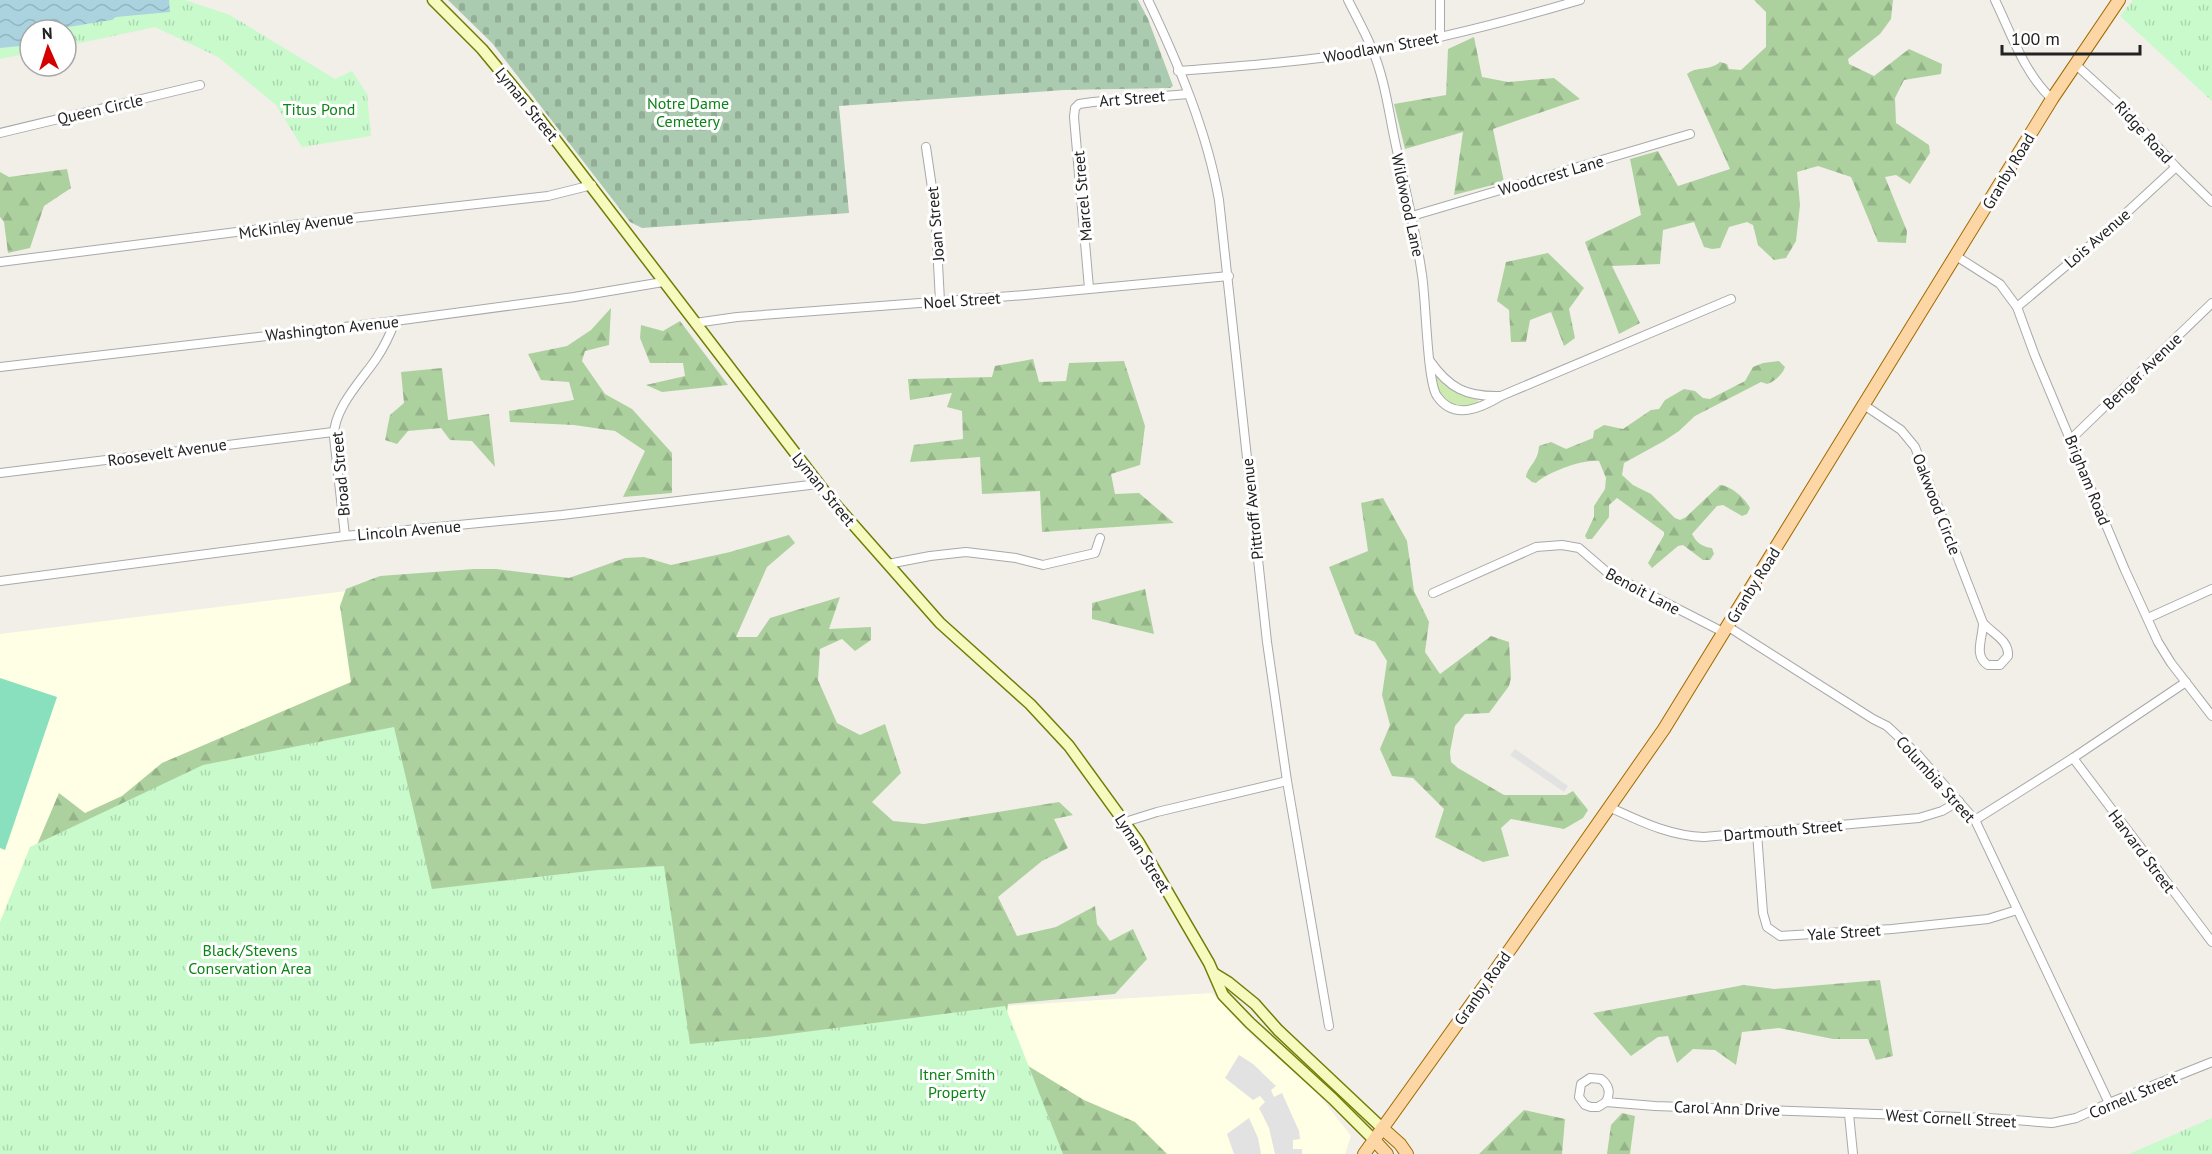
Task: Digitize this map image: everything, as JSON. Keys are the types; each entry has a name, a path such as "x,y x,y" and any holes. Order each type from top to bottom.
{"main road":[{"name":"Lyman Street","path":"433,0 496,65 592,185 663,282 818,484 940,623 1051,725 1069,746 1125,822 1215,974 1223,994 1250,1023 1374,1140"},
{"name":"Granby Road","path":"1364,1154 1664,729 2052,99 2119,0"},
{"name":"Lyman Street","path":"1215,974 1255,1004 1285,1037 1382,1128"},
{"path":"1382,1128 1400,1144 1407,1154"},
{"path":"1374,1140 1387,1154"}],"street":[{"name":"Pittroff Avenue","path":"1148,0 1188,94 1215,177 1229,276 1259,577 1287,781 1329,1026"},
{"name":"Wildwood Lane","path":"1348,0 1373,51 1383,84 1412,216 1425,297 1430,379 1434,392 1442,402 1451,408 1464,411 1477,409 1501,396 1731,299"},
{"path":"1440,0 1440,37"},
{"name":"Woodlawn Street","path":"1178,71 1266,64 1373,51 1497,24 1580,0"},
{"path":"1995,0 2031,72 2052,99"},
{"name":"Ridge Road","path":"2075,64 2118,103 2176,167 2212,202"},
{"name":"Queen Circle","path":"0,133 200,85"},
{"name":"Art Street","path":"1078,105 1188,94"},
{"name":"Marcel Street","path":"1078,105 1074,117 1089,288"},
{"name":"Woodcrest Lane","path":"1412,216 1690,134"},
{"name":"Joan Street","path":"926,147 935,208 940,301"},
{"name":"Lois Avenue","path":"2017,307 2100,238 2176,167"},
{"name":"McKinley Avenue","path":"0,262 308,222 548,196 592,185"},
{"name":"Brigham Road","path":"1956,256 2000,284 2017,307 2035,356 2120,560 2164,653 2212,716"},
{"name":"Noel Street","path":"694,323 737,317 1229,276"},
{"name":"Washington Avenue","path":"0,367 395,321 574,297 663,282"},
{"name":"Benger Avenue","path":"2071,438 2212,303"},
{"name":"Broad Street","path":"345,536 333,432 341,411 387,340 395,321"},
{"name":"Wildwood Lane","path":"1430,361 1442,377 1461,391 1475,395 1501,396"},
{"name":"Oakwood Circle","path":"1864,405 1901,430 1916,447 1983,623 1980,657 1988,665 2000,665 2008,656 2008,648 2004,641 1983,623"},
{"name":"Roosevelt Avenue","path":"0,473 333,432"},
{"name":"Lincoln Avenue","path":"0,581 345,536 573,514 818,484"},
{"path":"888,564 966,552 1016,558 1043,565 1095,553 1100,538"},
{"name":"Benoit Lane","path":"1433,593 1536,547 1574,546 1583,550 1608,573 1725,629"},
{"path":"2148,618 2212,589"},
{"name":"Columbia Street","path":"1725,629 1887,726 1918,755 1975,820 2109,1103"},
{"path":"1975,820 2073,758 2186,681"},
{"name":"Harvard Street","path":"2073,758 2212,942"},
{"path":"1125,822 1157,812 1287,781"},
{"name":"Dartmouth Street","path":"1609,807 1653,827 1680,835 1704,837 1919,818 1942,811 1959,801"},
{"name":"Yale Street","path":"1757,833 1763,913 1767,927 1780,936 1892,929 1988,919 2004,916 2017,910"},
{"name":"Cornell Street","path":"2052,1123 2076,1118 2212,1062"},
{"name":"Carol Ann Drive","path":"1606,1102 1609,1091 1604,1082 1598,1078 1590,1078 1581,1084 1579,1094 1585,1105 1598,1107 1606,1102 1849,1114"},
{"path":"1849,1114 1853,1154"},
{"name":"West Cornell Street","path":"1849,1114 1989,1118 2052,1123"}],"shaded area":[{"path":"379,587 590,728 0,922 0,634"},
{"path":"1515,749 1568,786 1564,792 1510,755"},
{"path":"1212,993 1256,1040 1290,1066 1323,1100 1351,1136 1345,1154 1087,1154 1012,1056 1005,1006"},
{"path":"1239,1055 1253,1064 1276,1086 1271,1090 1274,1097 1282,1093 1299,1131 1300,1139 1293,1140 1293,1149 1302,1149 1302,1154 1275,1154 1269,1128 1259,1108 1265,1102 1260,1096 1253,1100 1225,1078"},
{"path":"1249,1118 1258,1138 1261,1154 1234,1154 1227,1134"}],"green space":[{"name":"Titus Pond","path":"0,0 185,0 230,15 335,79 352,71 367,94 371,136 302,147 276,105 218,57 155,27 78,43 78,18 18,18 18,55 0,59"},
{"name":"Notre Dame Cemetery","path":"448,0 1138,0 1148,19 1173,86 1170,88 1064,90 839,106 849,213 642,228 630,222 492,43"},
{"path":"1754,0 1893,0 1891,19 1880,34 1848,59 1849,64 1874,76 1909,49 1942,64 1941,74 1904,80 1895,98 1896,123 1929,145 1930,153 1910,184 1896,175 1885,177 1907,231 1906,243 1878,242 1851,177 1818,166 1797,172 1800,205 1796,241 1786,258 1774,260 1758,245 1753,225 1747,222 1729,227 1720,248 1712,249 1704,247 1694,222 1663,230 1660,264 1612,266 1640,323 1619,334 1585,242 1641,215 1630,159 1658,151 1678,186 1730,169 1687,74 1712,67 1720,62 1727,64 1729,69 1741,70 1766,47 1766,12"},
{"path":"2133,0 2212,0 2212,101 2120,16"},
{"path":"1474,37 1482,77 1508,82 1554,78 1580,99 1493,129 1504,182 1454,195 1463,132 1405,149 1394,104 1446,95 1448,49"},
{"path":"67,169 71,188 44,206 30,248 8,253 4,222 0,217 0,172 9,177"},
{"path":"1548,253 1584,288 1569,309 1575,338 1564,346 1551,312 1530,320 1526,342 1511,342 1509,310 1497,301 1506,262"},
{"path":"611,308 609,345 585,351 582,361 605,394 632,409 672,453 672,493 623,497 645,451 615,431 574,425 510,422 509,411 574,400 569,382 541,380 528,354 567,346 591,330"},
{"path":"680,321 728,385 662,392 646,385 685,376 683,363 650,363 640,338 641,325 663,331"},
{"path":"1033,359 1039,382 1066,381 1069,363 1124,361 1145,426 1140,465 1111,474 1115,494 1139,493 1174,523 1042,532 1040,491 982,494 980,457 910,462 914,445 963,439 962,411 947,407 952,393 910,400 908,379 992,377 995,366"},
{"path":"1779,361 1785,367 1784,370 1772,381 1767,384 1761,382 1695,416 1664,441 1624,463 1622,475 1633,485 1651,494 1675,518 1680,520 1720,485 1733,490 1745,500 1750,508 1747,514 1742,516 1723,505 1717,506 1692,534 1700,544 1712,548 1714,554 1710,560 1703,560 1683,545 1678,546 1652,568 1648,563 1664,532 1617,498 1609,505 1609,517 1592,539 1587,539 1585,536 1594,517 1594,506 1605,489 1606,478 1599,461 1566,467 1536,483 1526,477 1537,456 1539,446 1551,442 1566,449 1593,438 1594,431 1604,425 1623,429 1651,410 1659,409 1665,400 1684,389 1695,391 1703,398 1710,399 1745,381 1753,367"},
{"path":"442,368 448,420 489,414 495,467 472,441 450,440 441,428 408,431 397,444 385,440 390,415 404,403 401,372"},
{"path":"1438,377 1454,391 1478,400 1479,403 1462,406 1450,403 1440,394 1435,378"},
{"path":"1383,498 1407,541 1414,591 1429,622 1425,652 1440,674 1491,636 1509,642 1511,678 1509,686 1489,713 1465,714 1455,726 1450,752 1451,762 1504,795 1566,795 1573,791 1588,810 1583,818 1564,829 1511,819 1501,828 1509,856 1483,862 1435,837 1444,809 1413,778 1392,776 1380,749 1390,725 1382,695 1387,661 1375,642 1355,634 1329,567 1368,551 1361,503"},
{"name":"Itner Smith Property","path":"789,535 795,543 767,567 736,637 757,637 770,618 840,597 829,629 871,627 871,640 855,651 842,639 820,649 818,680 837,723 860,735 885,724 901,773 872,802 893,821 924,824 1059,802 1073,815 1054,819 1068,848 1042,861 998,897 1017,936 1056,927 1095,906 1097,924 1110,941 1133,929 1147,959 1115,994 1008,1004 1006,1020 1012,1056 1084,1100 1135,1122 1167,1154 0,1154 0,932 59,793 85,813 122,796 162,763 351,682 340,606 346,589 380,576 496,569 569,578 625,558 644,557 671,565 730,552"},
{"path":"1145,589 1154,634 1092,619 1092,603"},
{"path":"0,678 57,697 5,850 0,848"},
{"name":"Black/Stevens Conservation Area","path":"394,727 432,889 598,870 664,866 690,1044 766,1037 1005,1006 1063,1154 0,1154 0,922 30,847 203,765"},
{"path":"1880,980 1893,1056 1876,1060 1868,1039 1833,1039 1779,1028 1742,1032 1736,1065 1715,1050 1693,1049 1677,1063 1668,1036 1658,1037 1631,1056 1593,1013 1744,985 1774,989"},
{"path":"1524,1110 1565,1119 1562,1154 1479,1154"},
{"path":"1622,1113 1635,1116 1630,1154 1607,1154 1611,1125"},
{"path":"2212,1118 2212,1154 2129,1154"}],"water":[{"path":"0,0 169,0 170,12 116,17 112,20 78,25 78,18 18,18 18,46 0,48"}]}
